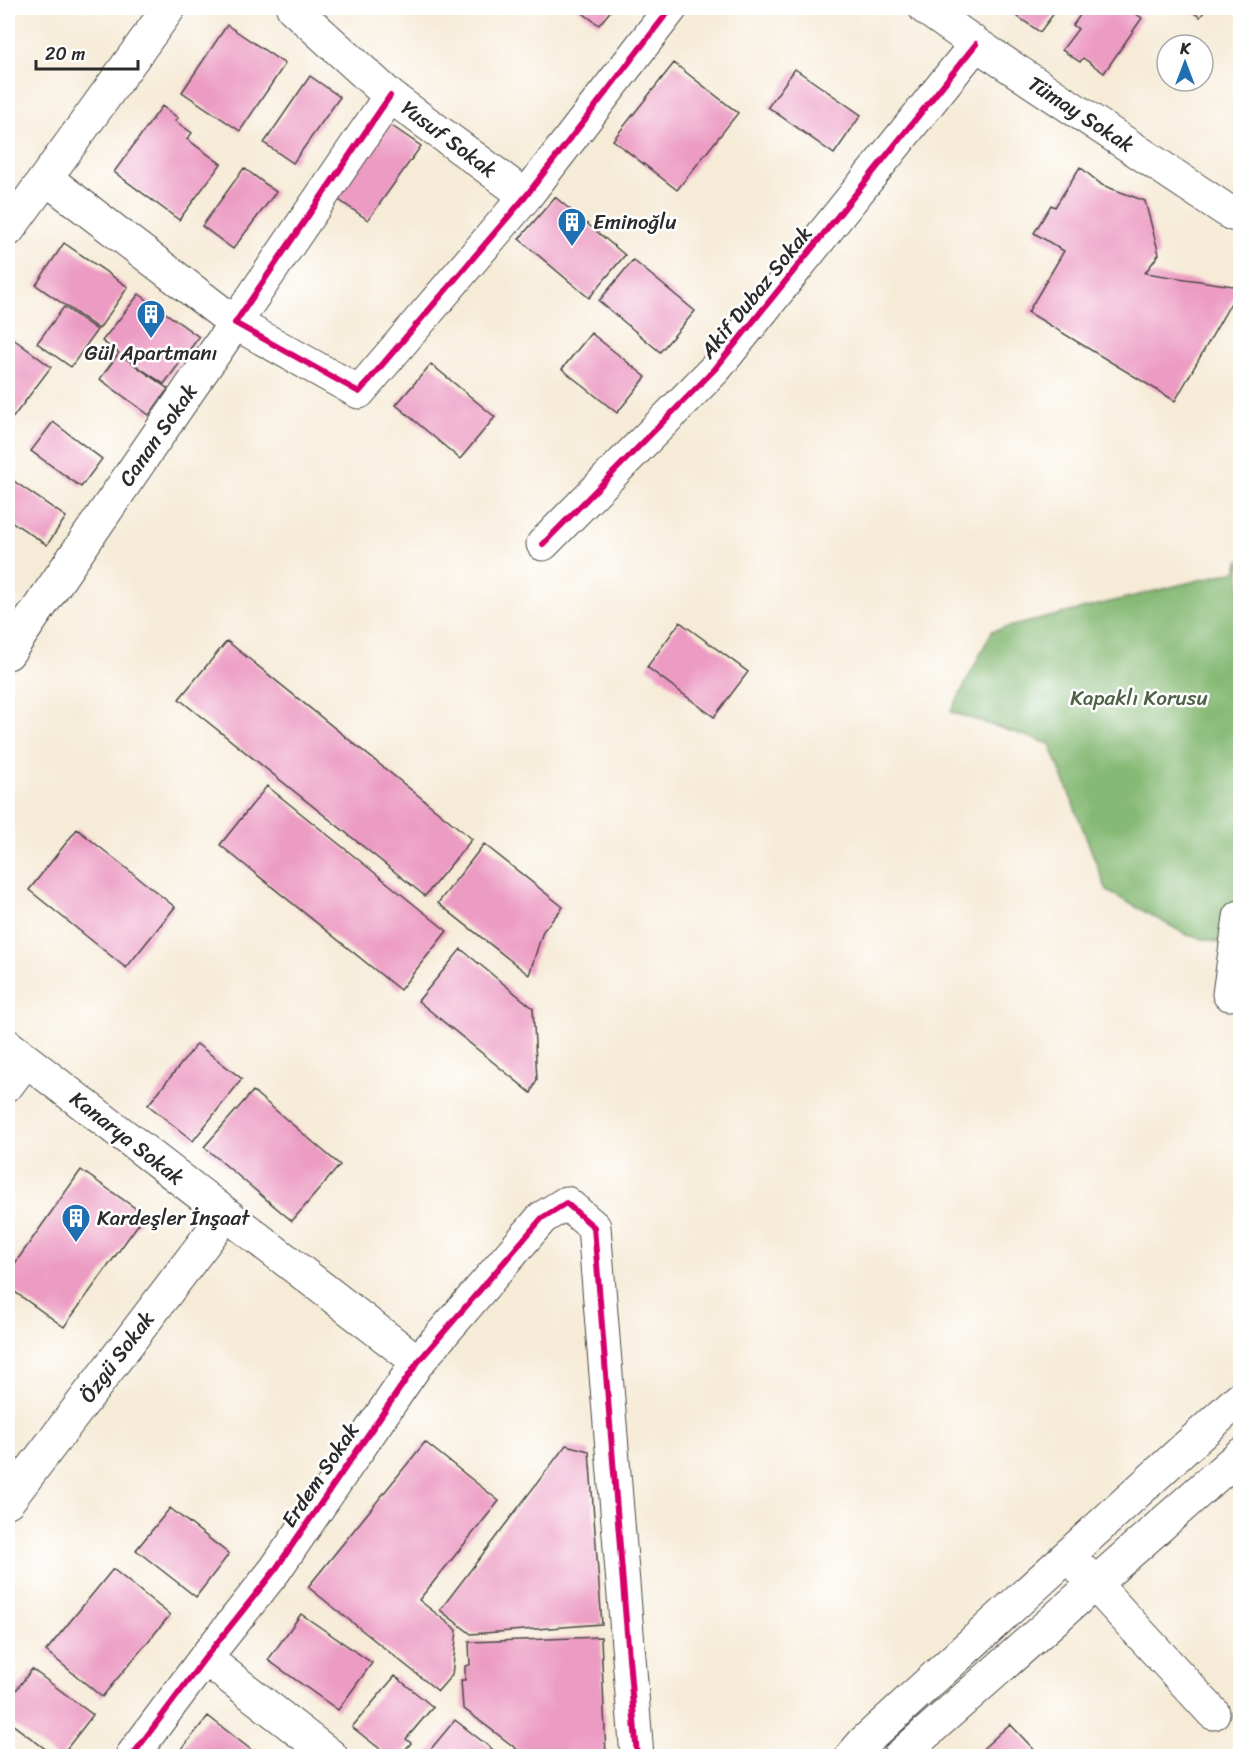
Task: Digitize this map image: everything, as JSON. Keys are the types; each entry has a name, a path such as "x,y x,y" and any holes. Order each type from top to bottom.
{"street":[{"path":"8,230 169,8"},
{"name":"Yusuf Sokak","path":"293,8 390,96 526,196"},
{"path":"47,179 235,323 359,392 526,196 671,8"},
{"name":"Tümay Sokak","path":"925,8 1232,214 1240,216"},
{"name":"Akif Dubaz Sokak","path":"543,544 715,369 976,44"},
{"name":"Canan Sokak","path":"8,653 390,96"},
{"path":"1229,994 1240,916"},
{"name":"Kanarya Sokak","path":"14,1064 226,1214 418,1362"},
{"name":"Erdem Sokak","path":"132,1756 205,1658 275,1570 418,1362 542,1218 566,1203 594,1227 637,1756"},
{"name":"Özgü Sokak","path":"8,1501 226,1214"},
{"path":"864,1752 1068,1556 1240,1398"},
{"path":"900,1756 1240,1455"},
{"path":"1068,1556 1213,1713"},
{"path":"205,1658 331,1756"}],"green space":[{"name":"Kapaklı Korusu","path":"1240,559 1240,948 1187,935 1107,891 1050,744 951,712 992,631 1236,571"}],"building":[{"path":"576,8 613,8 599,25"},
{"path":"1005,8 1058,8 1040,32"},
{"path":"1085,8 1127,8 1142,18 1104,73 1083,58 1080,62 1062,50 1078,29 1073,25"},
{"path":"1187,8 1207,8 1200,17"},
{"path":"227,25 285,64 240,131 182,92"},
{"path":"674,63 738,113 677,190 613,140"},
{"path":"795,69 861,115 834,154 768,107"},
{"path":"310,76 340,97 293,163 264,143"},
{"path":"162,106 178,118 175,121 192,133 187,139 221,164 179,220 114,172"},
{"path":"389,124 421,146 368,220 336,198"},
{"path":"1080,167 1102,185 1145,201 1159,254 1145,273 1240,287 1175,401 1028,312 1064,251 1034,233 1051,205 1055,207"},
{"path":"244,168 276,192 233,249 202,226"},
{"name":"Eminoğlu","path":"555,197 625,255 589,298 519,239"},
{"path":"64,243 128,287 99,329 36,285"},
{"path":"633,260 695,311 660,352 599,301"},
{"name":"Gül Apartmanı","path":"139,294 199,337 164,384 125,358 168,389 149,415 100,379 119,353 102,341"},
{"path":"64,307 97,330 71,367 37,343"},
{"path":"591,333 646,377 617,413 562,369"},
{"path":"8,335 51,367 8,424"},
{"path":"431,364 495,417 460,459 396,405"},
{"path":"53,422 102,459 81,487 31,451"},
{"path":"8,477 66,517 47,545 8,519"},
{"path":"680,622 748,672 714,717 647,667"},
{"path":"227,641 472,839 425,896 179,699"},
{"path":"267,786 447,931 400,990 220,845"},
{"path":"77,829 175,907 126,968 29,890"},
{"path":"484,844 563,907 543,931 529,975 438,903"},
{"path":"461,949 533,1008 537,1079 531,1093 418,1001"},
{"path":"197,1044 242,1079 193,1141 148,1105"},
{"path":"253,1091 340,1165 292,1221 204,1147"},
{"name":"Kardeşler İnşaat","path":"81,1170 145,1215 64,1327 8,1287 8,1273"},
{"path":"425,1442 499,1501 419,1600 457,1630 452,1675 438,1691 308,1587"},
{"path":"566,1445 589,1451 602,1624 471,1634 440,1610"},
{"path":"170,1508 229,1554 196,1597 136,1550"},
{"path":"113,1569 170,1615 102,1697 46,1651"},
{"path":"301,1614 372,1663 338,1710 268,1660"},
{"path":"601,1637 606,1756 526,1756 463,1708 461,1680 465,1680 465,1666 470,1665 469,1642"},
{"path":"32,1669 93,1715 61,1756 55,1756 8,1721 8,1701"},
{"path":"395,1676 433,1707 406,1739 411,1743 400,1756 389,1756 352,1727"},
{"path":"208,1716 259,1756 176,1756"},
{"path":"455,1720 501,1756 425,1756"},
{"path":"1010,1724 1040,1756 975,1756"}],"cycle path":[{"path":"390,96 235,323 359,392 526,196 671,8"},
{"path":"543,544 715,369 976,44"},
{"path":"132,1756 205,1658 275,1570 418,1362 542,1218 566,1203 594,1227 637,1756"}],"place":[{"name":"Eminoğlu","path":"572,248"},
{"name":"Gül Apartmanı","path":"151,340"},
{"name":"Kardeşler İnşaat","path":"76,1244"}]}
